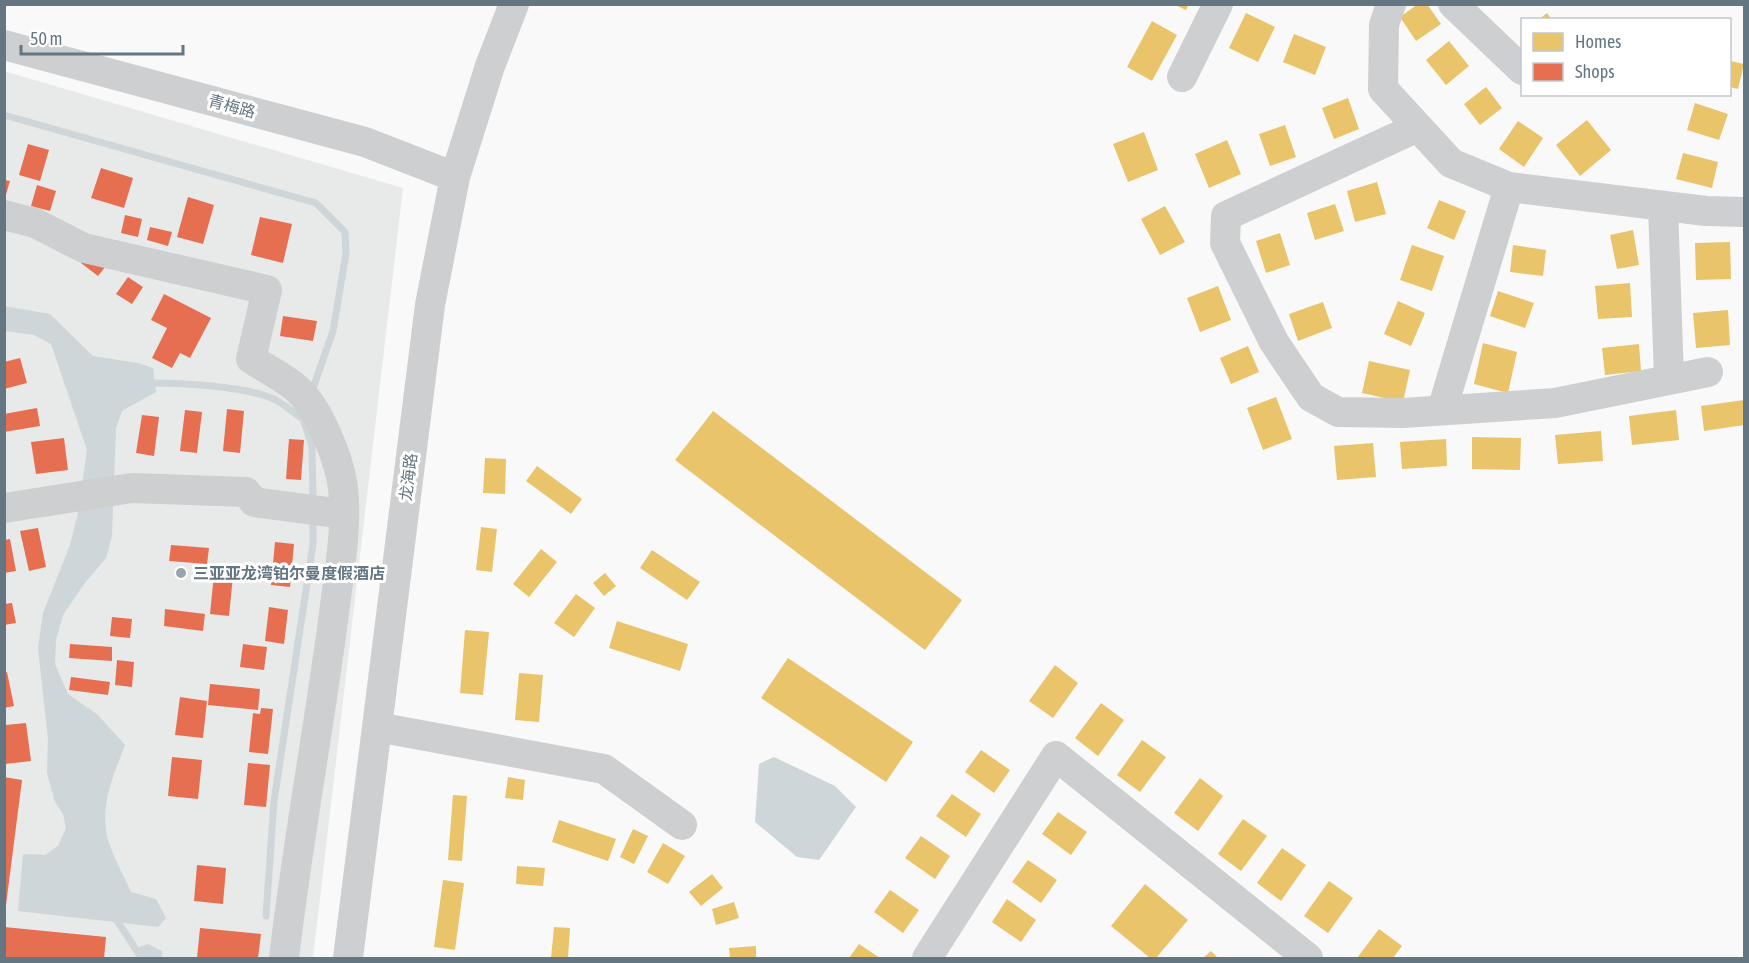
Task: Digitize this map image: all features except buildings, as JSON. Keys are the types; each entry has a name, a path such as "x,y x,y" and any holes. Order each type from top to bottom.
{"street":[{"name":"龙海路","path":"348,958 430,305 455,177 490,66 514,4"},
{"path":"1182,77 1218,4"},
{"path":"1391,4 1384,25 1383,89 1451,163 1509,187 1663,206 1743,206"},
{"path":"1453,4 1521,69"},
{"name":"青梅路","path":"4,45 365,142 455,177"},
{"path":"1418,127 1226,216 1225,243 1274,342 1311,397 1338,412 1404,413 1555,403 1669,378 1708,372"},
{"path":"1442,410 1509,187"},
{"path":"1663,206 1669,378"},
{"path":"4,215 35,223 84,248 267,290 251,359 297,389 318,416 340,472 344,514 327,672 294,878 284,958"},
{"path":"4,508 132,488 246,492 254,502 344,514"},
{"path":"377,727 604,769 682,825"},
{"path":"927,958 1056,756 1308,958"}],"shaded area":[{"name":"三亚亚龙湾铂尔曼度假酒店","path":"4,71 403,188 313,958 5,958"},
{"path":"4,306 50,314 93,356 138,363 153,368 156,392 122,411 116,428 112,536 106,558 84,584 63,615 56,640 55,664 68,694 98,715 125,745 107,801 105,824 107,836 131,892 156,899 166,918 158,927 18,911 23,854 45,855 58,846 66,828 63,814 55,802 47,773 48,739 38,648 43,613 70,545 78,513 87,450 51,344 34,335 5,331"},
{"path":"774,757 835,786 856,807 819,860 797,857 755,822 759,764"},
{"path":"148,944 162,951 162,958 139,958 139,947"}],"waterway":[{"path":"4,115 316,203 345,232 346,253 333,331 311,394"},
{"path":"148,383 249,391 276,400 303,419"},
{"path":"304,416 312,446 313,502"},
{"path":"266,916 274,801 313,544 313,516"},
{"path":"114,916 139,954"}],"place":[{"name":"三亚亚龙湾铂尔曼度假酒店","path":"181,573"}]}
